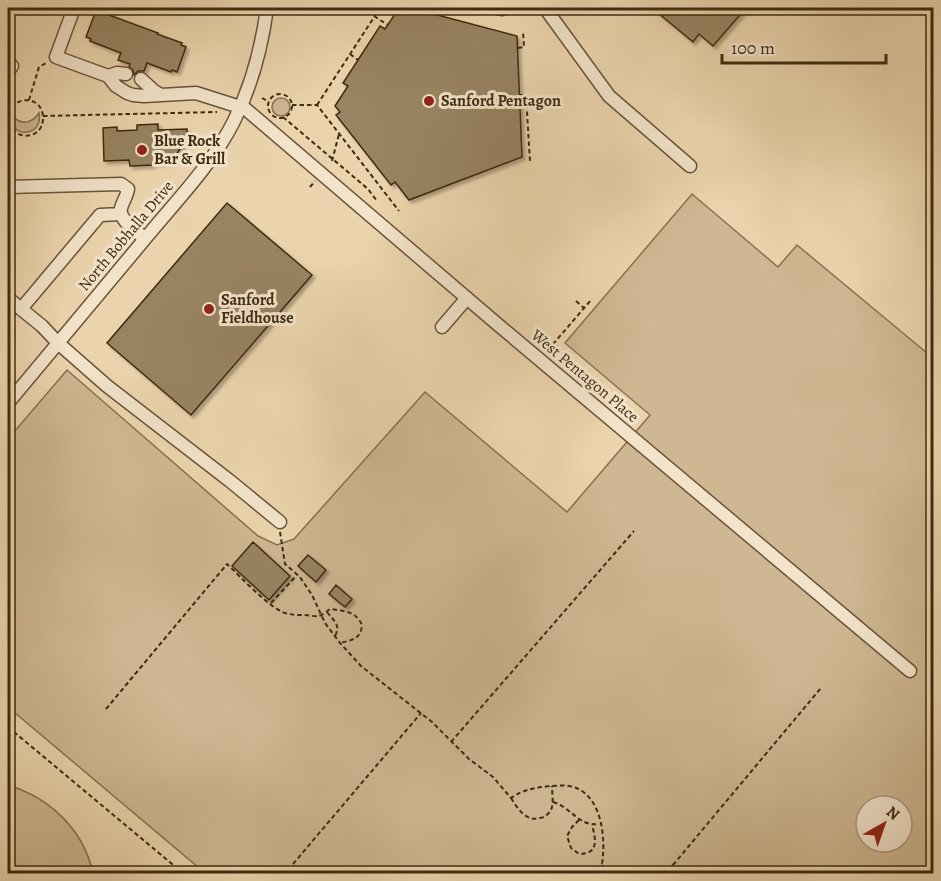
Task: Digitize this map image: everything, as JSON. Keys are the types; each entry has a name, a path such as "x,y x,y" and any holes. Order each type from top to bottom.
{"street":[{"path":"74,8 56,57 108,76 116,86 127,93 139,96 196,93 241,106"},
{"name":"North Bobhalla Drive","path":"8,403 145,239 211,157 233,124 241,106 260,44 267,8"},
{"path":"498,8 502,8"},
{"path":"545,8 609,96 690,165"},
{"path":"8,62 12,66 8,71"},
{"path":"108,76 126,74"},
{"path":"141,79 154,92 162,95"},
{"name":"West Pentagon Place","path":"241,106 910,671"},
{"path":"8,187 121,184 128,189 120,209 122,218 145,239"},
{"path":"21,309 100,215 121,214"},
{"path":"8,298 115,393 280,522"},
{"path":"442,327 467,298"}],"path":[{"path":"317,105 380,8"},
{"path":"374,16 388,25"},
{"path":"518,48 524,47 523,31"},
{"path":"350,54 358,60"},
{"path":"29,100 39,67 56,57"},
{"path":"282,94 289,98 292,105 290,112 283,117 277,117 271,113 268,105 274,95 282,94"},
{"path":"520,95 526,95 530,162"},
{"path":"262,98 269,102"},
{"path":"8,114 10,107 15,103 29,100 38,105 43,116 41,127 27,136 15,133 8,121"},
{"path":"292,105 317,105"},
{"path":"317,105 399,211"},
{"path":"43,116 221,112"},
{"path":"283,117 368,189 377,201"},
{"path":"332,160 339,134"},
{"path":"310,186 315,181"},
{"path":"548,350 591,300"},
{"path":"576,301 584,308"},
{"path":"280,522 285,564 297,574 312,595 325,623 360,666 432,722 469,759 493,777 527,817 534,819 548,815 553,802 552,786"},
{"path":"451,742 634,531"},
{"path":"106,709 227,564 275,608 293,615 308,615 316,618 330,609 357,616 362,625 360,634 357,638 340,643"},
{"path":"270,604 297,574"},
{"path":"327,612 338,625 335,636"},
{"path":"665,873 820,688"},
{"path":"293,864 421,713"},
{"path":"8,727 184,873"},
{"path":"511,798 530,788 552,786 570,786 586,793 597,810 600,824 603,856 600,873"},
{"path":"553,802 567,808 579,820 592,825 600,824"},
{"path":"579,820 568,832 567,840 574,852 584,854 595,845 596,838 592,825"},
{"path":"596,838 602,838"},
{"path":"602,864 609,873"},
{"path":"672,865 681,873"}],"shaded area":[{"path":"281,98 287,101 290,107 287,113 281,116 275,113 272,107 275,101"},
{"path":"39,113 39,121 32,131 20,131 12,122 11,114 21,122 25,122 32,120"},
{"path":"692,194 778,267 797,245 933,358 933,873 205,873 8,707 8,439 67,370 258,536 277,545 294,539 425,392 567,512 650,415 565,343"},
{"path":"8,785 38,798 62,817 73,829 81,843 93,873 8,873"}],"building":[{"name":"Sanford Pentagon","path":"399,8 411,8 517,36 522,157 409,200 395,182 391,185 336,115 340,112 335,106 348,86 343,83 380,26 385,29"},
{"path":"652,8 746,8 713,46 699,34 693,42"},
{"path":"101,12 182,43 181,45 186,47 177,72 147,63 144,71 138,71 134,75 133,70 129,67 130,64 118,60 121,53 90,41 91,39 86,37 95,13 100,15"},
{"name":"Blue Rock Bar & Grill","path":"158,124 158,130 187,129 187,139 171,162 130,166 129,160 104,161 103,128 117,127 117,131 137,130 137,125"},
{"name":"Sanford Fieldhouse","path":"227,203 312,275 191,415 107,343"},
{"path":"253,542 290,576 269,600 232,566"},
{"path":"308,555 326,570 316,582 298,566"},
{"path":"336,585 352,599 345,607 329,594"}],"place":[{"name":"Sanford Pentagon","path":"429,101"},
{"name":"Blue Rock Bar & Grill","path":"142,150"},
{"name":"Sanford Fieldhouse","path":"209,309"}]}
